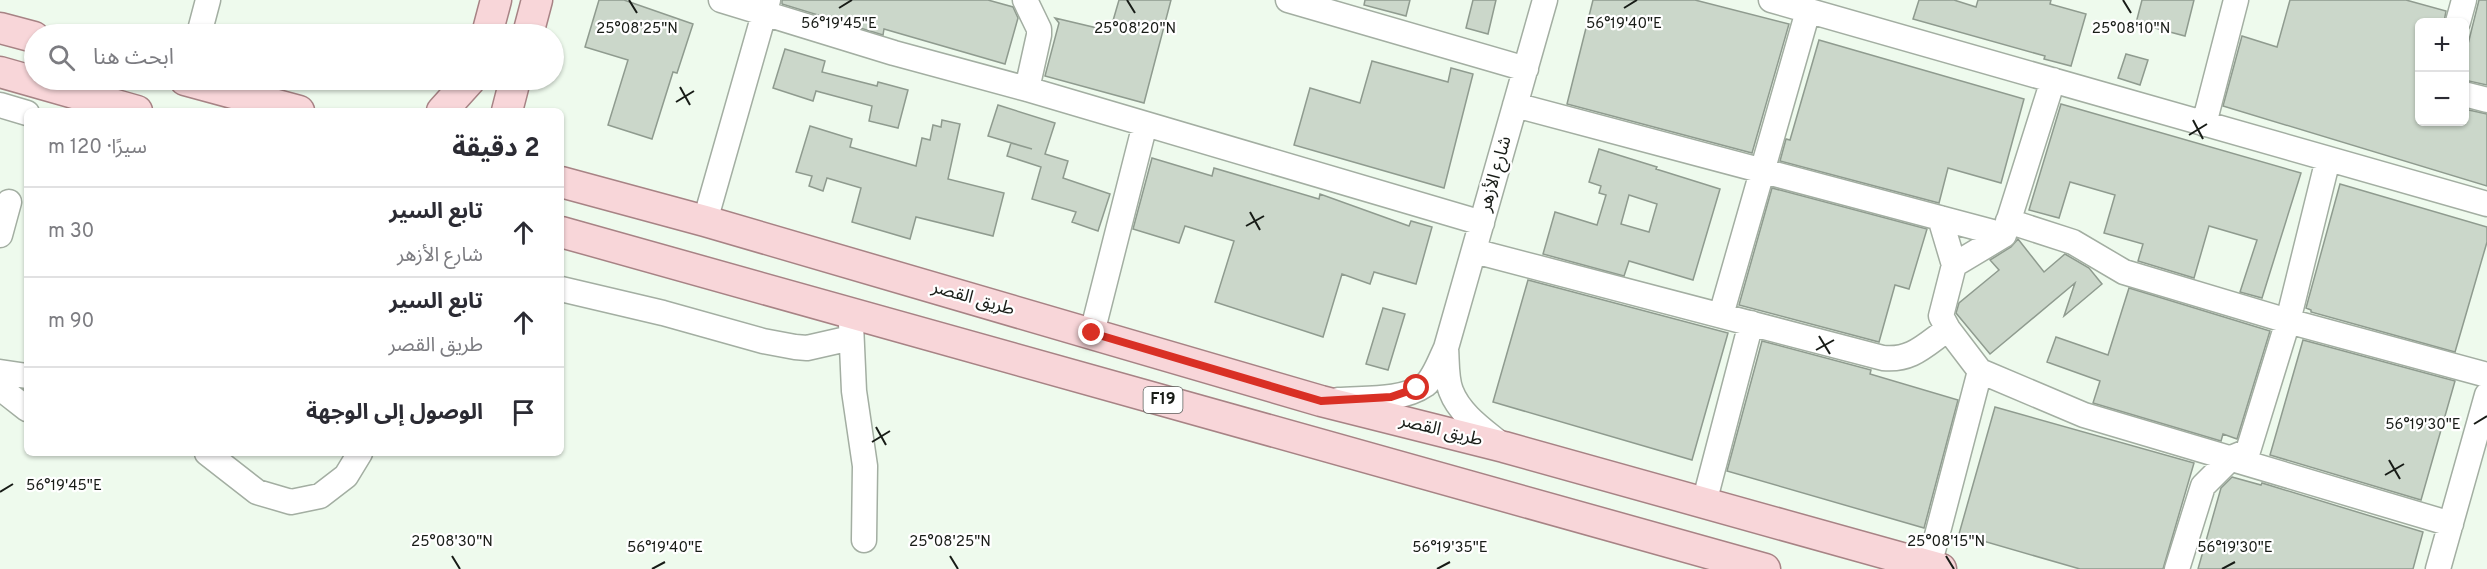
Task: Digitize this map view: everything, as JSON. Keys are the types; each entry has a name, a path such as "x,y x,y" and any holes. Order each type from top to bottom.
{"main road":[{"path":"490,24 496,0"},
{"path":"531,24 537,0"},
{"path":"0,27 24,34"},
{"path":"0,72 24,79"},
{"path":"63,90 126,108"},
{"path":"223,90 288,108"},
{"path":"445,108 462,90"},
{"path":"467,108 470,90"},
{"path":"508,108 513,90"},
{"path":"516,90 516,108"},
{"path":"564,165 663,210"},
{"name":"طريق القصر","path":"564,183 705,221 1321,401 1504,447 1935,567"},
{"name":"F19","path":"564,233 851,325 1765,569"}],"street":[{"path":"202,24 208,0"},
{"path":"721,0 766,6 894,53 1027,89 1482,223"},
{"path":"1025,0 1039,29 1027,89"},
{"path":"1288,0 1322,4 1526,69"},
{"name":"شارع الأزهر","path":"1321,401 1391,397 1427,384 1446,348 1545,0"},
{"path":"1772,0 2487,204"},
{"path":"2204,124 2236,0"},
{"path":"2459,18 2464,0"},
{"path":"705,221 766,6"},
{"path":"1721,315 1808,10"},
{"path":"1954,265 2006,228 2052,80"},
{"path":"2469,95 2487,100"},
{"path":"0,105 24,113"},
{"path":"1515,105 1940,218 2006,228 2073,242 2124,272 2288,321 2487,375"},
{"path":"1092,333 1145,124"},
{"path":"2177,569 2203,486 2231,458 2248,452 2288,321 2328,159"},
{"path":"0,235 12,203"},
{"path":"1940,218 1954,265 1941,313 1948,328 1980,371 2084,415 2451,524"},
{"path":"1474,251 1883,358 1907,357 1948,328"},
{"path":"564,289 763,341 795,347 807,348 851,325 854,391 865,466 864,540"},
{"path":"1704,503 1751,323"},
{"name":"شارع الأزهر","path":"1446,348 1450,390 1454,397 1467,415 1504,447"},
{"path":"1935,567 1980,371"},
{"path":"0,372 24,376"},
{"path":"0,388 24,407"},
{"path":"2438,569 2487,395"},
{"path":"211,456 257,492 291,502 320,496 346,476 358,456"}],"building":[{"path":"599,0 624,0 693,24 677,73 673,72 652,139 608,125 628,60 585,47"},
{"path":"782,0 988,0 1013,7 1018,18 1005,64 884,29 883,35 782,4"},
{"path":"1119,0 1171,0 1144,103 1045,76 1059,23 1055,18 1110,31"},
{"path":"1365,0 1410,0 1406,16 1364,5"},
{"path":"1473,0 1496,0 1488,34 1466,28"},
{"path":"1593,0 1695,0 1789,24 1752,153 1567,104"},
{"path":"1919,0 1954,0 1976,7 1978,0 2051,0 2050,4 2086,14 2071,66 2044,59 2045,56 1913,19"},
{"path":"2142,0 2194,0 2185,36 2136,23"},
{"path":"2290,0 2406,0 2446,11 2445,18 2415,18 2415,126 2469,126 2469,110 2487,114 2487,186 2223,106 2242,36 2277,47"},
{"path":"2479,0 2487,0 2487,85 2469,81 2469,40"},
{"path":"1819,40 2024,99 2001,183 1948,168 1939,203 1780,161 1786,139 1790,140"},
{"path":"785,49 825,61 822,72 877,86 878,82 908,90 898,128 869,121 872,106 816,91 813,101 773,88"},
{"path":"2126,54 2148,60 2140,85 2118,78"},
{"path":"1372,61 1448,82 1451,68 1473,74 1444,188 1294,145 1310,88 1360,103"},
{"path":"2061,104 2301,173 2262,298 2240,292 2257,240 2209,226 2194,278 2138,261 2143,244 2104,233 2115,195 2070,182 2059,218 2029,210"},
{"path":"998,105 1055,123 1045,154 1068,161 1063,178 1110,194 1098,231 1072,222 1076,212 1032,199 1041,167 1007,156 1011,143 1032,149 988,136"},
{"path":"942,120 960,124 948,179 1004,193 993,236 916,217 910,239 852,222 861,188 827,178 823,191 809,186 812,176 796,172 810,126 852,139 850,147 916,166 922,138 930,140 933,125 941,127"},
{"path":"1599,149 1720,189 1693,280 1629,261 1624,276 1543,254 1555,212 1597,225 1606,195 1599,193 1601,186 1589,182","holes":["1629,195 1657,204 1649,232 1621,224"]},
{"path":"1152,158 1212,176 1214,168 1319,199 1320,194 1409,226 1411,221 1432,227 1416,284 1374,272 1370,284 1342,274 1323,337 1215,302 1234,241 1185,226 1179,243 1133,229"},
{"path":"2340,184 2487,227 2487,242 2455,352 2311,312 2306,308"},
{"path":"1772,188 1927,229 1909,289 1895,285 1879,342 1739,305"},
{"path":"2018,239 2044,272 2065,254 2089,268 2102,284 2064,316 2075,283 1990,354 1956,313 1959,303 1999,270 1990,260 2011,247"},
{"path":"1528,280 1728,333 1692,460 1493,402"},
{"path":"2129,288 2270,331 2237,439 2223,434 2221,441 2093,403 2100,381 2047,362 2056,337 2108,355"},
{"path":"1383,308 1405,314 1388,370 1366,364"},
{"path":"2303,340 2455,381 2421,500 2270,455"},
{"path":"1762,341 1871,370 1870,374 1958,400 1924,528 1727,471"},
{"path":"1995,407 2194,463 2163,569 2080,569 1959,534"},
{"path":"2232,477 2261,485 2262,483 2423,532 2413,569 2198,569 2221,488"}],"route":[{"path":"1092,333 1321,401 1391,397 1417,388"}]}
